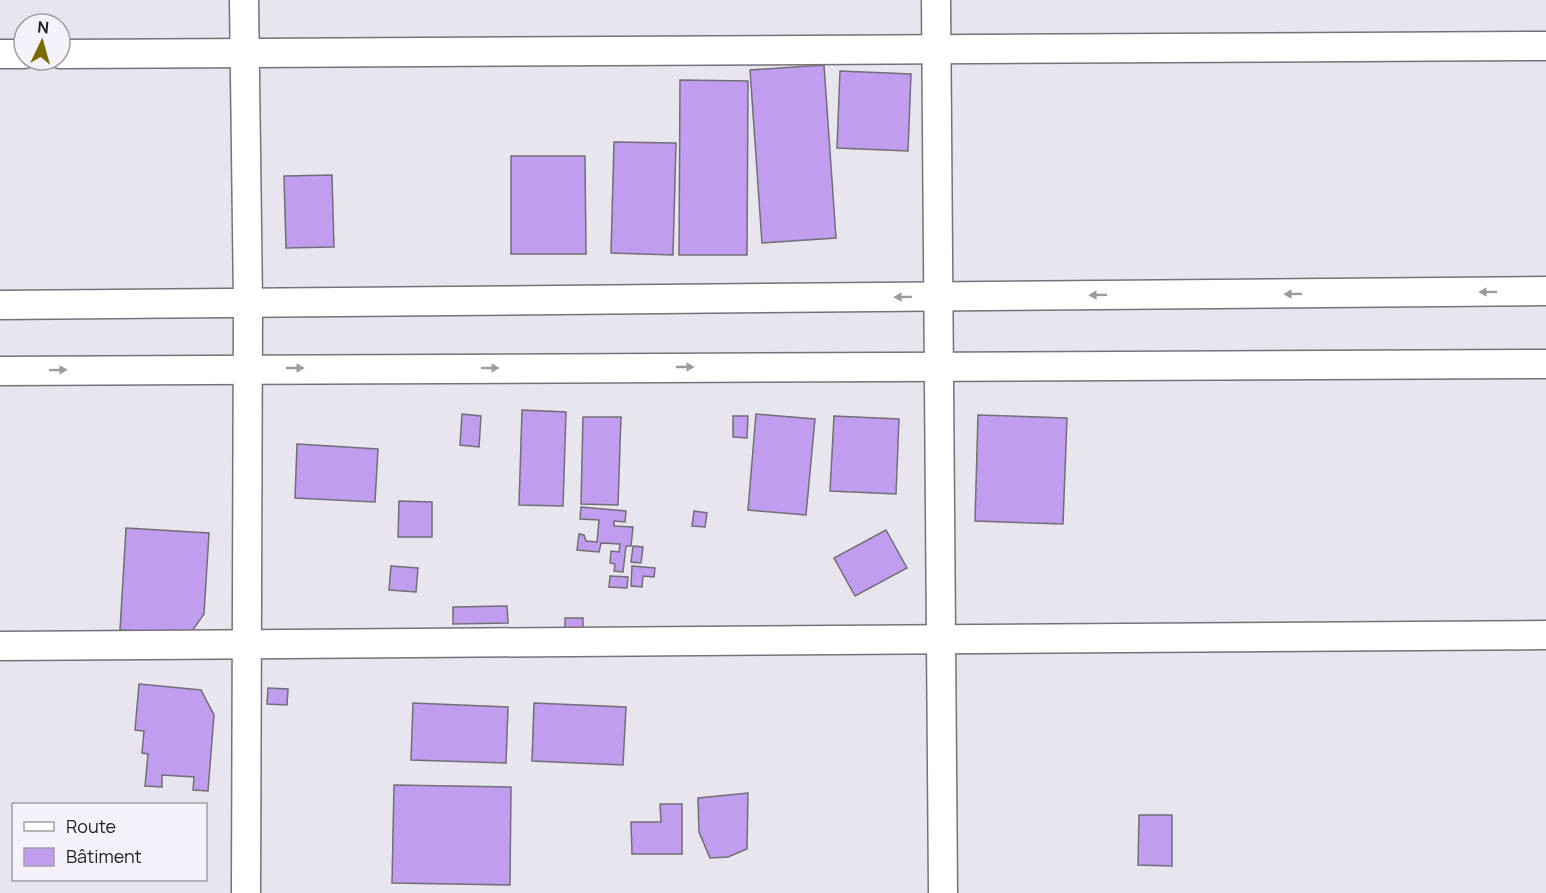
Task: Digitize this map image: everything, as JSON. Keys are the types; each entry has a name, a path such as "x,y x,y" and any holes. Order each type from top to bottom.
{"street":[{"path":"244,0 248,303 245,644 246,893"},
{"path":"936,0 943,893"},
{"path":"72,54 1546,46"},
{"path":"0,305 1546,291"},
{"path":"0,371 1546,364"},
{"path":"0,646 1546,635"}],"building":[{"path":"824,65 836,238 762,243 750,70"},
{"path":"840,71 911,74 908,151 837,148"},
{"path":"680,80 748,81 747,255 679,255"},
{"path":"614,142 676,143 673,255 611,253"},
{"path":"511,156 585,156 586,254 511,254"},
{"path":"332,175 334,247 286,248 284,176"},
{"path":"522,410 566,412 563,506 519,505"},
{"path":"462,414 481,416 479,447 460,445"},
{"path":"756,414 815,419 806,515 748,510"},
{"path":"978,415 1067,418 1063,524 975,521"},
{"path":"733,416 748,416 747,438 733,437"},
{"path":"834,416 899,419 896,494 830,491"},
{"path":"583,417 621,417 618,505 581,504"},
{"path":"297,444 378,449 375,502 295,498"},
{"path":"399,501 432,502 432,537 398,537"},
{"path":"581,507 626,511 625,522 614,521 614,526 633,527 631,546 626,546 623,572 614,571 615,564 610,563 611,551 619,552 620,544 601,543 599,552 577,550 579,534 584,535 586,541 597,542 599,520 580,519"},
{"path":"694,511 707,513 705,527 692,526"},
{"path":"126,528 209,533 204,614 190,634 120,630"},
{"path":"886,530 907,568 855,596 834,558"},
{"path":"633,546 643,547 641,563 631,562"},
{"path":"391,566 418,568 416,592 389,590"},
{"path":"632,566 655,568 654,577 643,576 642,587 631,586"},
{"path":"610,576 628,577 627,588 609,587"},
{"path":"507,606 508,623 453,624 453,607"},
{"path":"565,618 583,618 583,636 565,636"},
{"path":"139,684 201,690 214,715 208,791 193,790 194,777 162,775 162,787 145,786 148,754 142,753 144,731 135,730"},
{"path":"268,688 288,689 287,705 267,704"},
{"path":"413,703 508,707 506,763 411,760"},
{"path":"534,703 626,707 623,765 532,761"},
{"path":"394,785 511,787 510,885 392,883"},
{"path":"748,793 747,849 728,857 710,858 699,832 698,798"},
{"path":"660,804 682,804 682,854 632,854 631,822 661,822"},
{"path":"1139,815 1172,815 1172,866 1138,865"}]}
